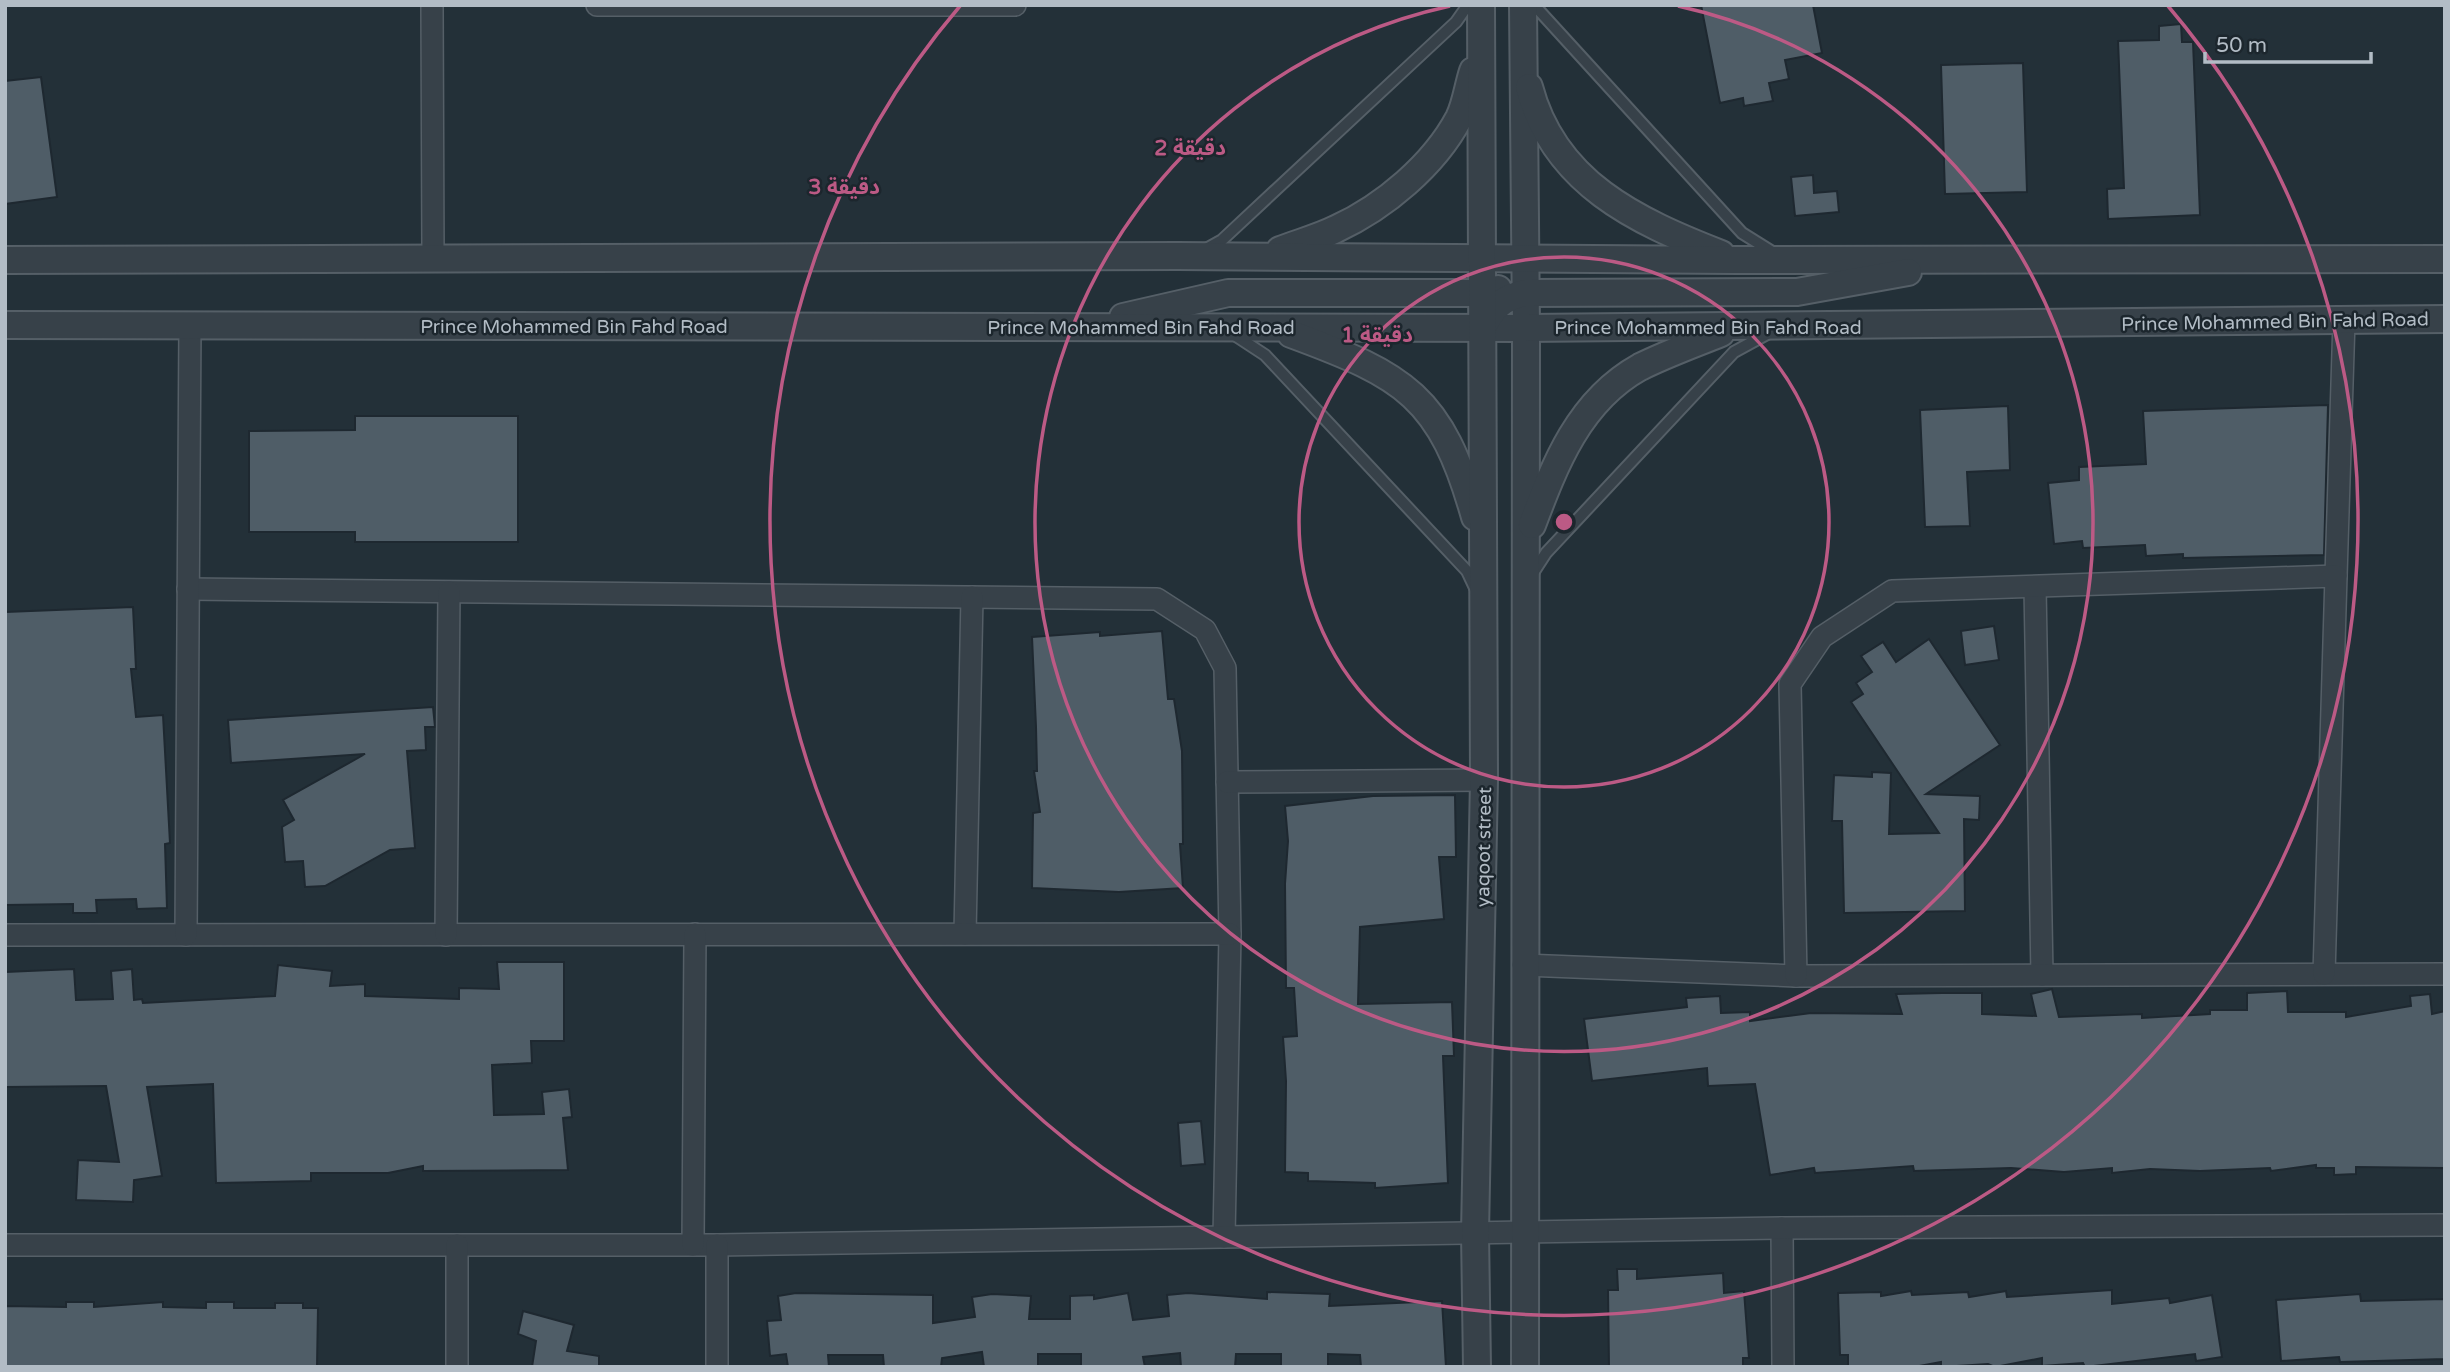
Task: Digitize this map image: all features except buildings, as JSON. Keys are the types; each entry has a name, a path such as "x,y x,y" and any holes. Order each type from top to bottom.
{"street":[{"path":"432,5 433,259"},
{"path":"597,5 1015,5"},
{"path":"1481,5 1482,257 1526,328 1523,965 1525,1367"},
{"path":"1483,328 1525,258 1523,5"},
{"path":"1264,256 1336,229 1397,189 1423,166 1442,144 1460,116 1482,39"},
{"path":"1522,61 1533,101 1548,132 1585,180 1608,201 1636,219 1735,260"},
{"path":"5,260 1178,256 1735,260 2445,259"},
{"path":"1077,327 1228,293 1797,292 1978,260"},
{"name":"Prince Mohammed Bin Fahd Road","path":"5,325 1526,328 2445,319"},
{"path":"2324,975 2344,320"},
{"path":"186,935 190,325"},
{"path":"1526,540 1560,452 1594,405 1638,369 1736,327"},
{"path":"1273,328 1369,364 1414,397 1434,419 1453,450 1483,549"},
{"name":"yaqoot street","path":"1477,1367 1475,1233 1484,780 1483,328"},
{"path":"1796,976 1790,684 1822,637 1892,591 2336,576"},
{"path":"2035,587 2042,975"},
{"path":"188,589 1157,598 1205,630 1225,668 1230,934 1224,1237"},
{"path":"446,935 449,592"},
{"path":"965,934 972,597"},
{"path":"1227,782 1484,780"},
{"path":"693,1245 695,934"},
{"path":"5,935 1230,934"},
{"path":"1523,965 1796,976 2445,974"},
{"path":"5,1245 717,1245 1782,1228 2445,1225"},
{"path":"1782,1228 1783,1367"},
{"path":"457,1245 457,1367"},
{"path":"717,1245 717,1367"}],"lane":[{"path":"1178,256 1198,251 1222,240 1456,22 1468,5"},
{"path":"1534,5 1742,233 1770,251 1793,260"},
{"path":"1526,599 1536,567 1546,553 1734,352 1750,341 1793,327"},
{"path":"1210,328 1235,334 1265,355 1467,571 1484,618"}]}
